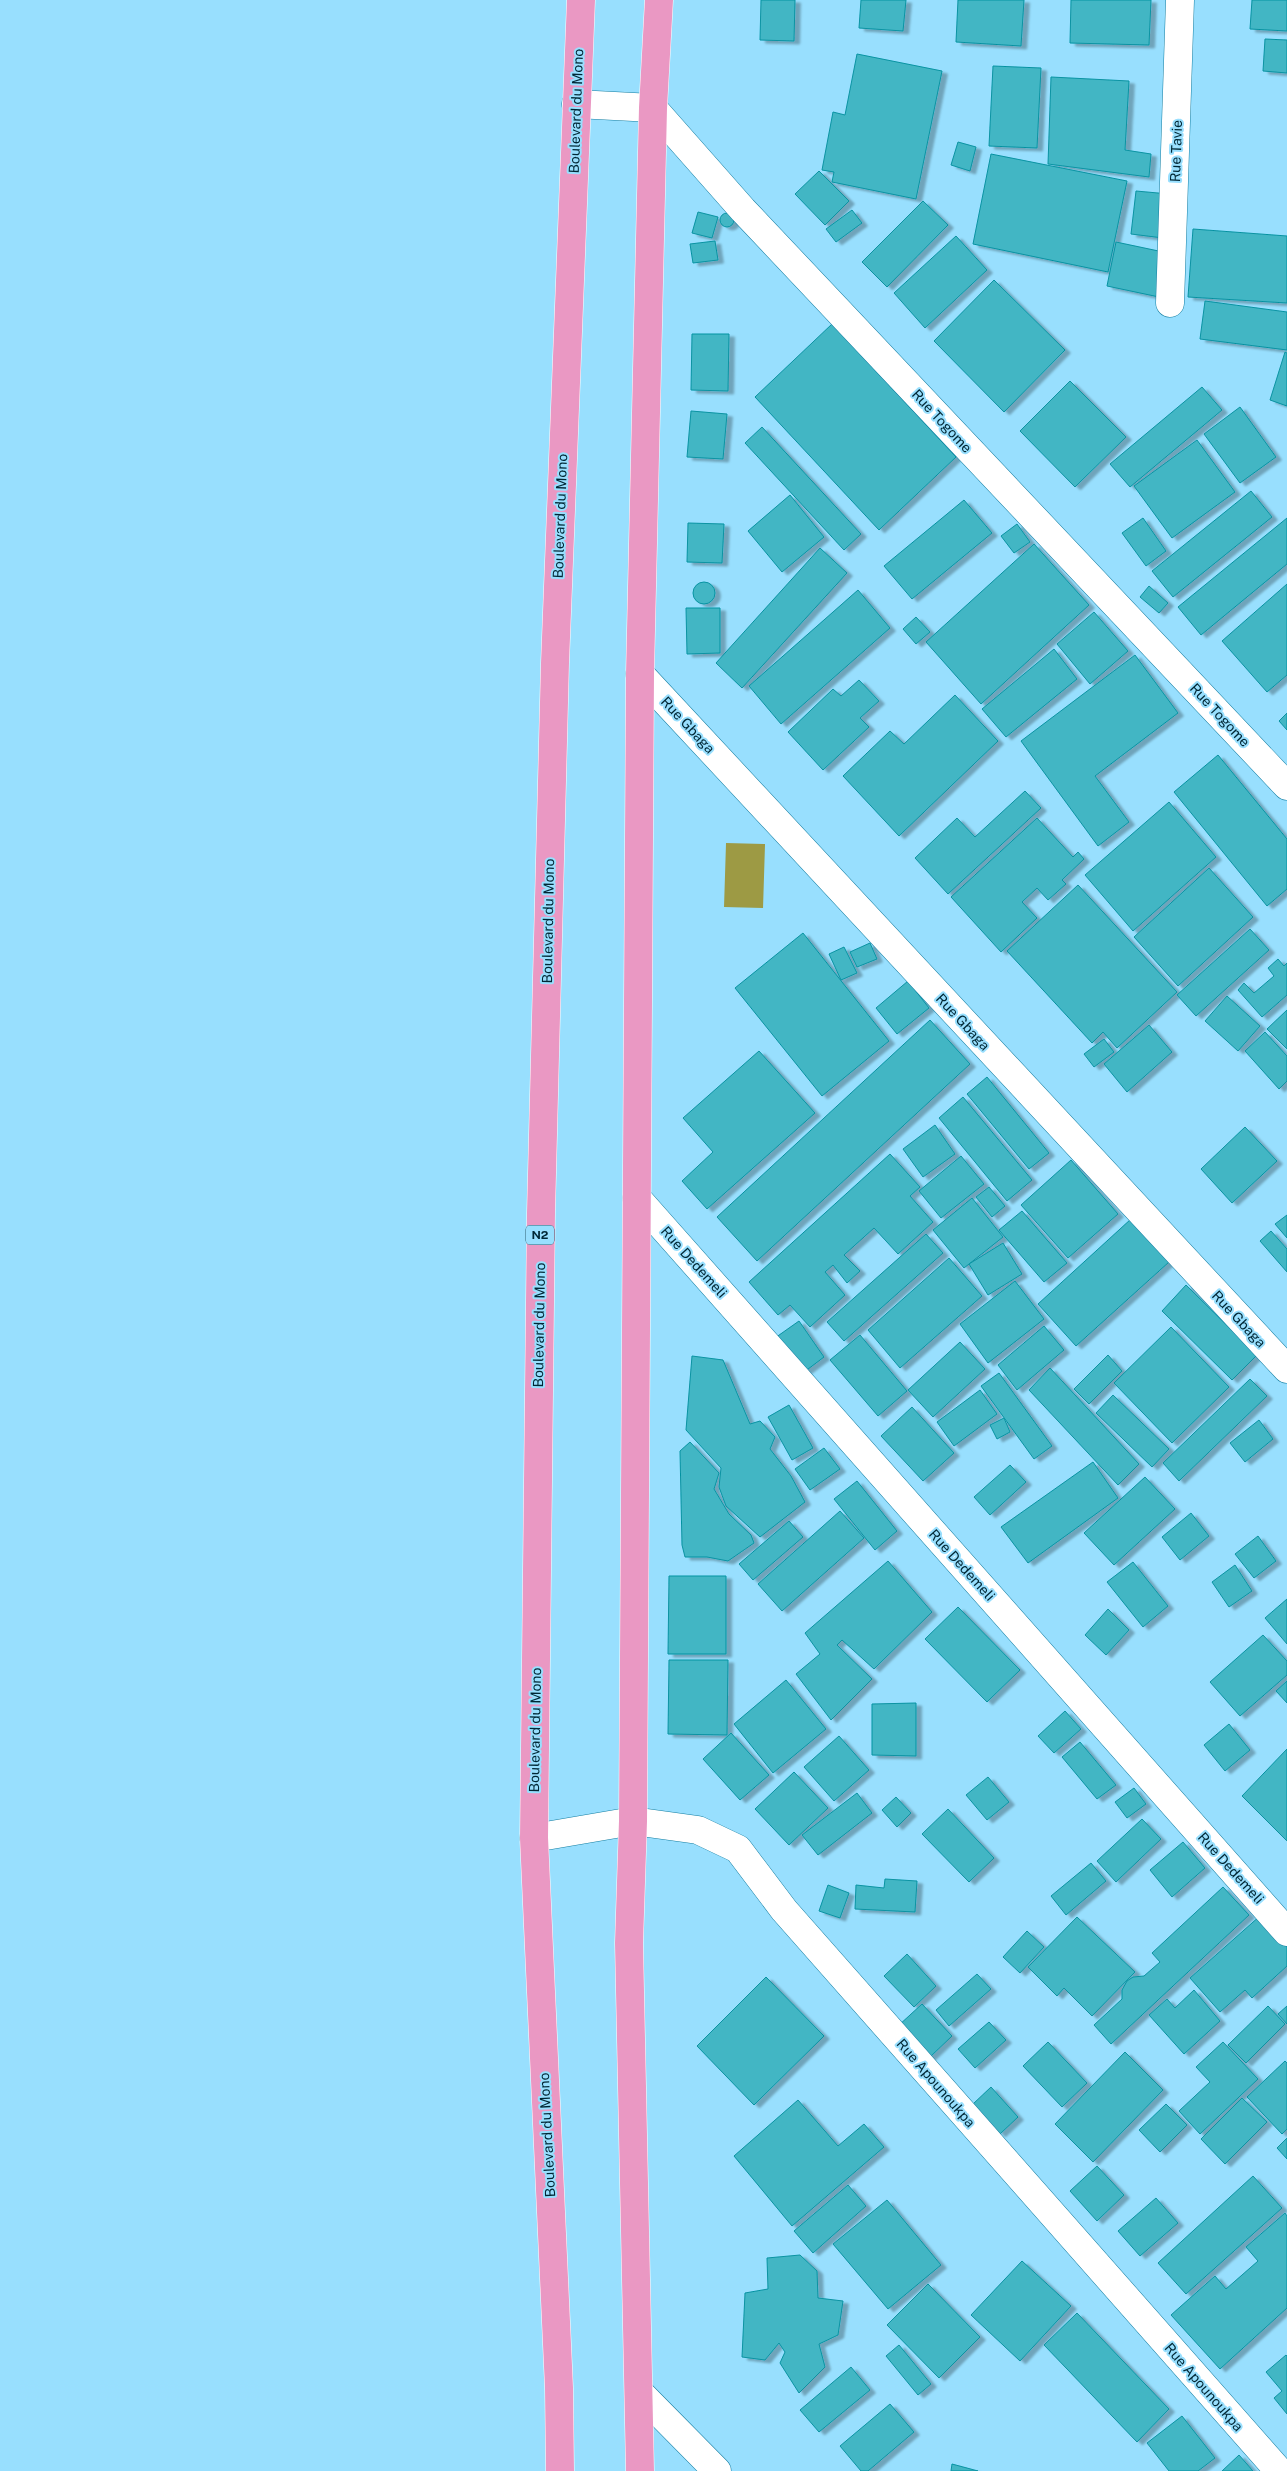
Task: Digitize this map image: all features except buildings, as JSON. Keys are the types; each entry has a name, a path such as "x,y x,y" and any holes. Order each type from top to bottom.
{"highway":[{"name":"Boulevard du Mono","path":"560,2471 558,2379 534,1838 541,1213 555,663 581,0"},
{"path":"640,2471 629,1943 633,1821 640,674 653,108 659,0"}],"street":[{"name":"Rue Tavie","path":"1170,303 1180,0"},
{"path":"576,104 653,108"},
{"name":"Rue Togome","path":"653,108 757,224 1287,786"},
{"name":"Rue Gbaga","path":"640,674 1287,1369"},
{"name":"Rue Dedemeli","path":"637,1198 1287,1932"},
{"name":"Rue Apounoukpa","path":"534,1838 633,1821 698,1830 738,1849 784,1910 1279,2471"},
{"path":"639,2392 717,2471"}],"shaded area":[{"path":"726,843 765,844 763,908 724,907"}]}
